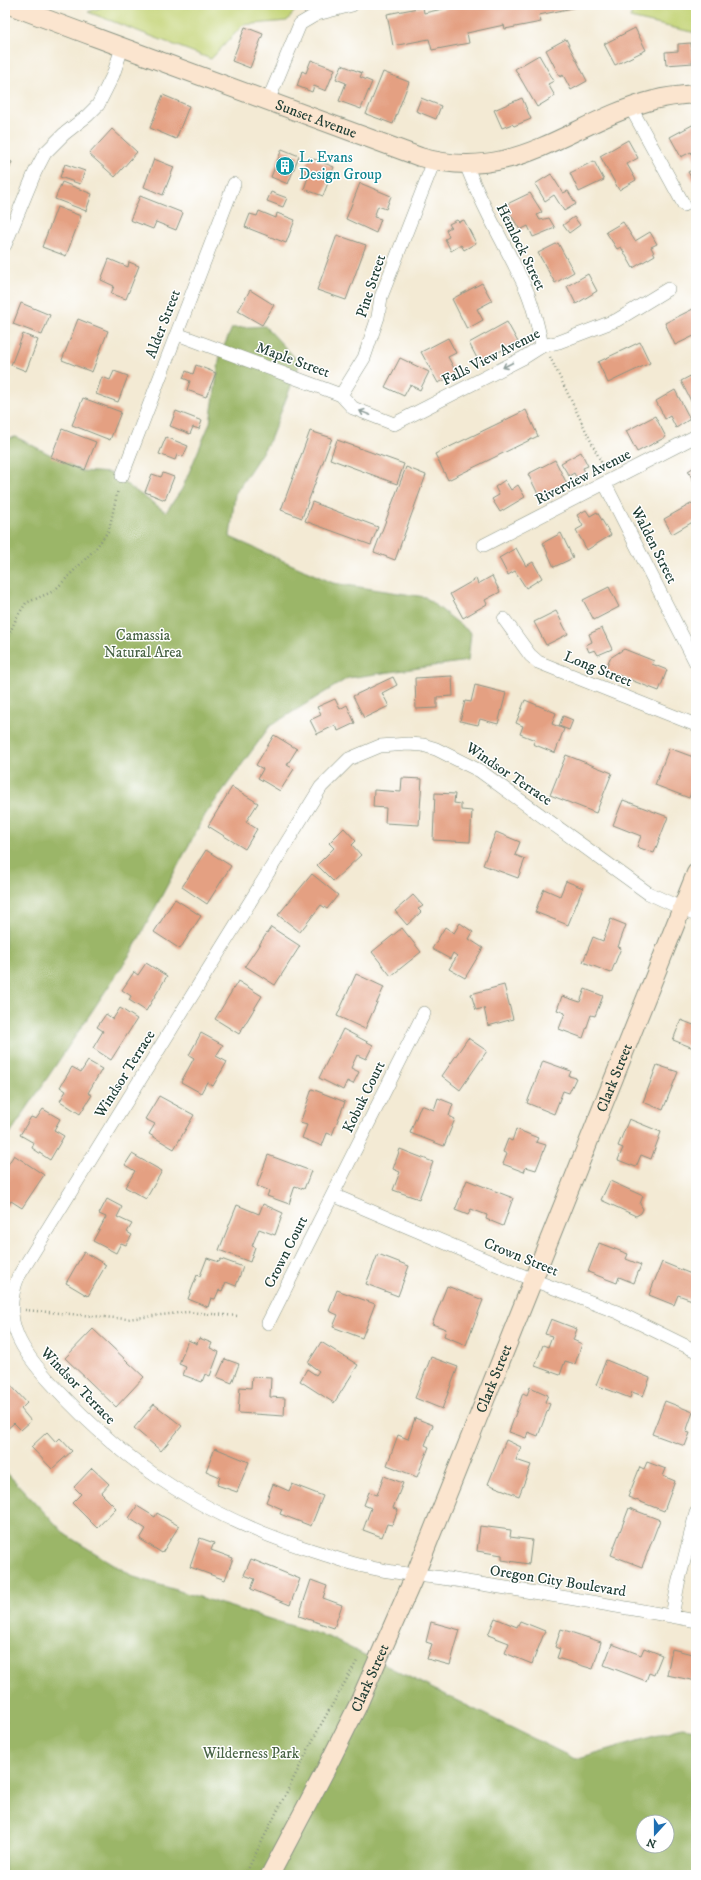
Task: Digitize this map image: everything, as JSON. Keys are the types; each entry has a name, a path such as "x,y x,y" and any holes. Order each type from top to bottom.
{"street":[{"name":"Sunset Avenue","path":"9,5 122,48 434,161 452,165 504,160 538,150 631,108 673,96 696,94"},
{"path":"268,101 300,24 317,14 352,5"},
{"path":"5,245 35,172 45,153 64,134 87,116 98,105 113,74 122,48"},
{"path":"631,108 684,205"},
{"name":"Pine Street","path":"341,395 364,358 378,317 381,297 434,161"},
{"name":"Hemlock Street","path":"466,164 475,188 526,290 545,349"},
{"name":"Alder Street","path":"122,476 234,184"},
{"name":"Falls View Avenue","path":"394,424 523,358 559,342 617,320 668,289"},
{"name":"Maple Street","path":"176,334 341,395 353,408 394,424"},
{"name":"Riverview Avenue","path":"484,545 606,479 696,436"},
{"name":"Walden Street","path":"606,479 696,663"},
{"name":"Long Street","path":"504,619 530,655 538,662 696,725"},
{"name":"Windsor Terrace","path":"414,1575 366,1567 264,1534 195,1501 138,1464 80,1415 23,1351 13,1335 10,1324 10,1299 12,1287 321,787 349,759 380,746 408,744 423,745 457,758 508,791 648,893 689,912"},
{"name":"Clark Street","path":"270,1875 343,1734 414,1575 532,1280 689,912 696,873"},
{"name":"Kobuk Court","path":"333,1195 424,1012"},
{"name":"Crown Street","path":"333,1195 532,1280 617,1312 696,1351"},
{"name":"Crown Court","path":"268,1323 333,1195"},
{"path":"672,1616 678,1584 696,1513"},
{"name":"Oregon City Boulevard","path":"414,1575 696,1621"}],"path":[{"path":"545,349 606,479"},
{"path":"5,642 26,602 54,591 96,548 109,530 122,476"},
{"path":"23,1310 127,1319 187,1312 238,1316"},
{"path":"245,1875 318,1728 360,1658"}],"green space":[{"path":"108,5 299,5 287,21 243,25 211,59 88,12"},
{"path":"634,5 696,5 696,33 630,18"},
{"name":"Camassia Natural Area","path":"265,326 300,363 270,440 235,494 230,537 333,583 425,597 471,633 468,661 348,678 270,726 205,815 131,953 5,1141 5,439 16,437 82,471 110,473 166,512 182,489 210,423 220,355 232,328"},
{"name":"Wilderness Park","path":"5,1471 66,1535 134,1577 328,1637 575,1759 682,1728 696,1730 696,1875 5,1875"}],"building":[{"path":"461,5 582,6 539,15 541,22 505,29 504,25 467,33 469,43 432,50 429,39 393,46 387,14 423,7 424,13"},
{"path":"245,27 263,34 250,68 232,61"},
{"path":"635,28 646,50 615,65 604,44"},
{"path":"566,39 587,81 571,90 563,75 560,77 546,50"},
{"path":"691,43 693,63 666,65 665,52 678,51 678,44"},
{"path":"539,55 554,81 548,84 555,96 537,107 515,69"},
{"path":"311,60 335,69 326,91 314,86 312,92 297,86 302,71 306,73"},
{"path":"342,65 362,73 360,77 372,82 361,109 339,101 346,83 336,79"},
{"path":"383,72 409,82 393,124 366,114"},
{"path":"163,95 189,106 176,139 150,128"},
{"path":"421,98 441,106 436,119 416,111"},
{"path":"522,98 531,119 514,126 512,124 502,128 494,110"},
{"path":"696,123 696,161 691,152 681,157 670,137"},
{"path":"112,129 137,152 115,177 89,154"},
{"path":"628,140 638,158 627,164 636,180 619,190 600,156"},
{"name":"L. Evans Design Group","path":"282,149 299,156 288,184 271,177"},
{"path":"309,157 334,167 323,196 304,189 309,174 303,172"},
{"path":"5,159 12,162 5,180"},
{"path":"154,159 174,167 163,195 144,187"},
{"path":"594,161 604,180 579,192 570,173"},
{"path":"65,164 85,171 80,184 60,177"},
{"path":"696,168 696,186 688,172"},
{"path":"551,174 563,193 568,191 576,204 564,211 554,195 545,201 535,184"},
{"path":"62,182 92,194 86,211 55,199"},
{"path":"360,183 391,196 386,209 378,206 374,217 381,219 376,233 346,219"},
{"path":"271,192 287,198 283,207 267,201"},
{"path":"530,193 542,212 537,215 540,220 549,218 555,228 533,237 528,226 520,230 505,205"},
{"path":"140,196 183,213 176,230 156,222 153,229 130,220"},
{"path":"57,207 81,216 66,256 42,247"},
{"path":"259,211 276,218 277,213 295,220 286,243 245,227 250,214 257,216"},
{"path":"574,217 580,225 569,233 563,225"},
{"path":"457,220 459,222 464,220 476,243 464,250 461,245 451,251 445,239 449,237 446,230 451,227 449,224"},
{"path":"623,222 635,241 650,232 657,244 651,247 655,255 633,268 621,247 617,249 606,232"},
{"path":"337,235 366,245 346,300 317,290"},
{"path":"558,243 574,272 555,283 538,253"},
{"path":"109,259 128,267 129,262 139,266 126,299 111,294 114,286 101,280"},
{"path":"588,274 597,291 576,304 567,286"},
{"path":"482,283 492,301 477,309 483,320 467,329 452,299"},
{"path":"250,290 274,305 262,325 238,311"},
{"path":"21,303 50,315 42,335 13,324"},
{"path":"695,308 696,335 675,345 665,323"},
{"path":"78,319 108,331 92,372 62,360"},
{"path":"507,322 518,342 479,362 469,343"},
{"path":"23,334 38,340 26,371 11,365"},
{"path":"448,338 456,353 448,357 457,374 438,383 421,352"},
{"path":"640,342 650,363 608,383 598,362"},
{"path":"400,358 429,372 420,390 410,385 404,396 385,387"},
{"path":"196,365 216,373 206,397 187,390 190,381 183,378 186,371 193,374"},
{"path":"114,371 128,376 118,402 96,394 102,377 110,380"},
{"path":"696,373 696,411 681,381"},
{"path":"675,390 690,419 676,428 670,416 665,419 656,401"},
{"path":"83,398 121,412 110,440 72,425"},
{"path":"526,410 538,436 448,480 435,454"},
{"path":"176,411 202,421 199,429 193,427 190,434 170,426"},
{"path":"655,416 666,437 637,452 626,431"},
{"path":"62,429 96,442 85,470 51,457"},
{"path":"310,431 332,438 302,518 281,510"},
{"path":"166,437 188,446 183,457 177,455 175,460 159,454"},
{"path":"337,440 404,464 397,484 330,459"},
{"path":"581,452 588,466 583,468 587,476 578,481 574,473 569,476 561,463"},
{"path":"555,460 567,484 540,498 528,474"},
{"path":"696,466 696,485 688,471"},
{"path":"406,467 426,475 395,560 374,552"},
{"path":"163,473 174,477 165,500 145,492 152,474 161,477"},
{"path":"505,480 511,490 518,485 525,497 500,512 492,499 499,495 495,487"},
{"path":"696,501 696,520 672,534 664,519"},
{"path":"312,502 378,527 371,545 305,521"},
{"path":"586,510 590,516 597,512 611,535 587,550 576,530 583,526 577,515"},
{"path":"561,533 573,558 554,567 543,543"},
{"path":"516,548 526,566 533,562 542,578 526,588 515,571 508,575 499,558"},
{"path":"492,576 500,592 485,600 487,604 463,618 450,594 476,579 478,584"},
{"path":"609,587 619,607 594,620 583,600"},
{"path":"556,611 568,634 546,645 534,622"},
{"path":"602,628 612,649 598,655 595,650 589,652 586,645 592,642 589,634"},
{"path":"624,649 654,661 652,664 667,670 659,691 605,670 610,658"},
{"path":"452,676 453,696 437,697 437,708 416,709 415,678"},
{"path":"393,677 397,685 382,693 389,706 364,718 353,696"},
{"path":"475,685 506,693 498,724 480,719 478,725 460,721 465,701 471,702"},
{"path":"335,699 340,709 347,705 355,723 338,731 336,725 317,734 310,720 321,715 317,707"},
{"path":"525,700 556,713 552,724 564,729 555,753 533,744 535,740 520,734 523,726 516,723"},
{"path":"563,716 573,720 569,730 559,726"},
{"path":"274,735 297,749 287,765 294,769 280,791 258,778 263,769 256,765"},
{"path":"669,748 696,758 696,780 689,798 655,785"},
{"path":"566,755 612,773 596,813 550,795"},
{"path":"402,778 422,779 419,825 385,823 386,808 373,807 374,790 401,792"},
{"path":"232,787 258,803 246,822 257,829 245,849 208,826"},
{"path":"435,793 455,794 454,803 461,804 461,810 472,811 470,842 433,840"},
{"path":"623,800 668,817 654,853 637,847 641,836 613,825"},
{"path":"344,828 356,841 352,845 361,855 333,881 317,865 334,848 329,843"},
{"path":"496,832 520,842 515,855 525,859 518,878 483,865"},
{"path":"206,850 231,866 207,904 182,887"},
{"path":"312,874 338,895 327,909 321,905 300,932 278,915"},
{"path":"566,881 583,888 568,925 535,912 544,889 560,896"},
{"path":"413,895 423,906 418,909 421,912 407,925 395,911"},
{"path":"175,899 201,916 180,949 154,932"},
{"path":"611,919 626,925 618,947 621,948 611,973 583,962 593,937 603,941"},
{"path":"460,923 473,932 469,939 483,948 465,978 449,969 457,956 453,953 450,959 432,949 445,927 454,933"},
{"path":"271,927 300,946 275,985 245,966"},
{"path":"402,928 421,952 391,976 372,952"},
{"path":"146,963 167,976 146,1011 129,1000 131,996 122,990 134,972 138,975"},
{"path":"356,974 384,987 365,1029 337,1016"},
{"path":"238,981 262,996 239,1034 215,1019"},
{"path":"504,985 513,1019 488,1026 484,1008 476,1010 471,994"},
{"path":"585,989 603,996 595,1016 591,1015 583,1038 559,1029 565,1013 557,1010 562,996 580,1002"},
{"path":"120,1008 137,1019 111,1060 93,1048 103,1031 97,1027 106,1014 113,1019"},
{"path":"681,1020 696,1026 696,1049 673,1040"},
{"path":"343,1029 373,1045 366,1059 357,1055 351,1068 359,1072 353,1084 347,1081 343,1090 319,1078"},
{"path":"201,1033 223,1045 216,1056 227,1062 213,1086 207,1082 201,1093 181,1082 194,1058 189,1055"},
{"path":"468,1038 487,1051 460,1090 442,1076"},
{"path":"88,1061 102,1069 88,1093 92,1095 80,1114 60,1101 66,1091 60,1087 72,1067 81,1072"},
{"path":"543,1061 571,1071 569,1076 576,1078 569,1093 563,1091 554,1114 527,1103"},
{"path":"657,1065 678,1072 663,1110 643,1102"},
{"path":"312,1089 345,1102 332,1135 327,1133 322,1146 302,1138 307,1125 300,1123"},
{"path":"159,1096 194,1115 174,1149 149,1134 155,1124 145,1119"},
{"path":"438,1098 453,1104 449,1116 455,1119 444,1146 410,1133 421,1105 434,1110"},
{"path":"43,1109 60,1119 54,1130 64,1136 50,1160 32,1148 34,1143 20,1135 31,1117 36,1119"},
{"path":"629,1119 661,1132 651,1159 641,1155 636,1167 618,1160 623,1148 618,1146"},
{"path":"516,1129 538,1138 536,1142 546,1145 536,1170 526,1167 524,1172 503,1164 507,1154 503,1152 508,1139 512,1141"},
{"path":"400,1149 433,1162 419,1199 393,1190 400,1172 393,1169"},
{"path":"132,1154 162,1171 146,1199 125,1187 135,1171 125,1165"},
{"path":"14,1155 44,1175 22,1208 11,1201 8,1206 5,1205 5,1169"},
{"path":"268,1155 311,1171 304,1189 295,1186 289,1204 267,1196 269,1191 257,1186"},
{"path":"467,1180 513,1198 503,1226 486,1219 487,1215 471,1209 468,1215 455,1210"},
{"path":"610,1181 643,1196 640,1204 643,1209 641,1213 636,1216 601,1200"},
{"path":"107,1199 122,1207 117,1217 132,1224 127,1232 132,1235 126,1245 121,1243 116,1253 93,1241 106,1217 99,1214"},
{"path":"263,1204 283,1213 275,1235 259,1229 252,1246 255,1247 250,1262 219,1250 237,1205 259,1214"},
{"path":"599,1243 628,1254 626,1259 641,1265 634,1283 619,1277 617,1283 588,1272"},
{"path":"84,1252 106,1265 88,1296 66,1283"},
{"path":"378,1254 409,1266 398,1296 366,1284"},
{"path":"207,1258 219,1262 221,1259 243,1267 236,1286 226,1282 222,1291 219,1290 215,1299 211,1298 208,1307 188,1299 197,1275 200,1276"},
{"path":"662,1262 696,1276 695,1301 678,1295 674,1305 649,1295"},
{"path":"447,1286 483,1300 466,1345 444,1336 446,1329 432,1324"},
{"path":"337,1290 375,1304 362,1338 333,1327 338,1315 329,1311"},
{"path":"551,1319 577,1329 573,1340 582,1344 575,1364 565,1361 560,1375 535,1366 543,1345 548,1347 552,1336 545,1334"},
{"path":"93,1329 144,1377 116,1407 65,1358"},
{"path":"199,1338 212,1343 210,1348 219,1352 210,1376 205,1374 202,1382 183,1375 186,1367 179,1364 188,1340 197,1344"},
{"path":"321,1342 358,1365 334,1403 300,1381 307,1369 316,1375 319,1371 308,1363"},
{"path":"431,1357 458,1367 442,1409 415,1398"},
{"path":"225,1359 239,1364 232,1383 217,1377"},
{"path":"606,1360 650,1378 643,1396 632,1392 630,1398 596,1385"},
{"path":"252,1377 271,1378 270,1397 285,1398 284,1416 238,1413 240,1387 251,1388"},
{"path":"7,1381 27,1403 21,1409 31,1421 21,1430 14,1423 5,1431 5,1383"},
{"path":"530,1387 548,1395 545,1402 550,1404 538,1436 528,1432 526,1438 509,1432 523,1393 527,1395"},
{"path":"665,1401 693,1412 686,1432 690,1433 685,1446 652,1434"},
{"path":"154,1404 182,1426 161,1451 134,1428"},
{"path":"415,1418 433,1425 425,1445 429,1447 417,1477 387,1465 398,1435 408,1439"},
{"path":"47,1432 56,1442 60,1438 72,1451 52,1469 31,1447"},
{"path":"506,1440 521,1447 516,1460 531,1465 519,1496 488,1484"},
{"path":"215,1448 249,1462 237,1492 217,1485 220,1477 206,1471"},
{"path":"647,1462 666,1469 663,1476 675,1481 664,1511 628,1497 640,1467 644,1469"},
{"path":"92,1468 109,1484 101,1493 116,1508 97,1528 72,1503 81,1494 74,1487"},
{"path":"384,1476 403,1483 393,1508 398,1510 392,1525 387,1524 382,1537 363,1530 371,1508 364,1505 369,1492 377,1495"},
{"path":"273,1484 289,1491 292,1484 323,1496 311,1526 280,1514 282,1509 266,1502"},
{"path":"137,1506 155,1517 157,1513 179,1526 162,1553 140,1539 146,1529 129,1518"},
{"path":"629,1508 660,1520 642,1567 611,1555"},
{"path":"480,1526 511,1530 510,1537 532,1540 529,1564 502,1560 502,1555 477,1551"},
{"path":"200,1538 214,1543 211,1550 233,1558 225,1580 190,1567"},
{"path":"251,1559 300,1579 290,1605 251,1589 255,1579 244,1575"},
{"path":"311,1580 327,1586 323,1598 342,1605 334,1628 299,1616"},
{"path":"495,1618 517,1627 520,1621 545,1631 532,1664 505,1653 509,1643 488,1635"},
{"path":"431,1622 460,1630 450,1665 427,1659 432,1644 426,1642"},
{"path":"561,1629 601,1642 593,1669 557,1658 560,1649 555,1647"},
{"path":"612,1644 641,1655 644,1648 662,1655 654,1675 649,1673 646,1681 604,1665"},
{"path":"672,1649 696,1655 696,1681 667,1675"}],"place":[{"name":"L. Evans Design Group","path":"285,166"}]}
